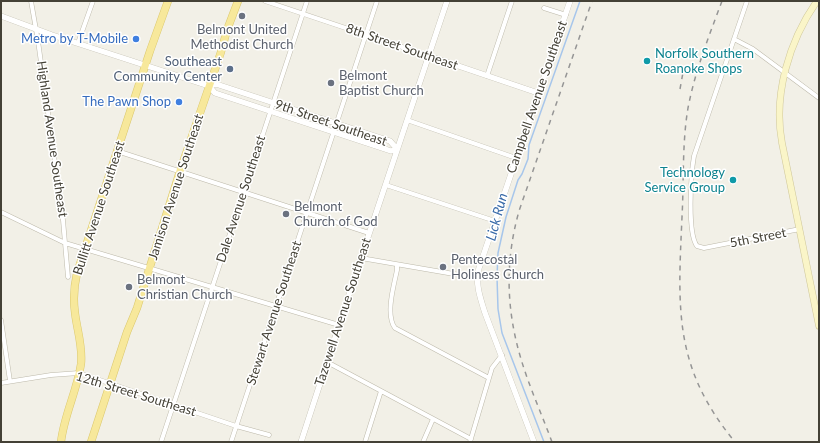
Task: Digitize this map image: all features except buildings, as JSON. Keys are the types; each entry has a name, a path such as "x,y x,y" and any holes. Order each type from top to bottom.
{"main road":[{"name":"Bullitt Avenue Southeast","path":"61,442 64,421 77,387 79,373 81,351 75,314 74,293 77,273 145,65 168,1"},
{"name":"Jamison Avenue Southeast","path":"91,442 149,269 180,170 194,134 227,30 238,1"},
{"path":"817,1 805,19 797,37 780,99 779,120 782,143 819,326"}],"street":[{"name":"Highland Avenue Southeast","path":"31,1 65,243 68,277"},
{"path":"78,43 92,1"},
{"name":"8th Street Southeast","path":"264,1 538,93"},
{"name":"Dale Avenue Southeast","path":"161,442 307,1"},
{"name":"Stewart Avenue Southeast","path":"231,442 377,1"},
{"name":"Tazewell Avenue Southeast","path":"301,442 447,1"},
{"path":"487,76 512,1"},
{"name":"Campbell Avenue Southeast","path":"534,442 478,291 477,278 479,268 570,1"},
{"path":"747,1 734,39 753,49 819,98"},
{"path":"544,8 566,15"},
{"name":"9th Street Southeast","path":"1,16 52,35 209,86 215,93 391,150 397,149"},
{"name":"5th Street","path":"734,39 698,144 692,172 691,212 695,241 700,248 704,248 800,229"},
{"name":"9th Street Southeast","path":"209,86 216,84 391,142 397,149"},
{"path":"407,120 516,158"},
{"path":"117,151 180,170 369,233"},
{"path":"386,185 495,221"},
{"path":"1,212 65,243 339,325"},
{"path":"361,258 477,278"},
{"path":"396,265 397,270 390,316 391,322 395,328 489,378"},
{"path":"1,320 10,381"},
{"path":"327,362 470,440 489,378 495,363 502,355"},
{"name":"12th Street Southeast","path":"1,383 51,375 79,373 236,426 269,435"},
{"path":"365,442 381,391"},
{"path":"423,442 433,419"}],"waterway":[{"name":"Lick Run","path":"544,442 502,333 498,309 498,253 506,217 518,180 528,159 529,145 580,1"}],"railway":[{"path":"552,442 528,380 512,322 509,285 511,248 519,211 592,1"},
{"path":"722,1 698,67 686,121 680,280 684,336 690,362 700,388 715,415 735,442"},
{"path":"680,89 684,67"}],"place":[{"name":"Belmont United Methodist Church","path":"242,16"},
{"name":"Metro by T-Mobile","path":"136,39"},
{"name":"Norfolk Southern Roanoke Shops","path":"647,61"},
{"name":"Southeast Community Center","path":"230,69"},
{"name":"Belmont Baptist Church","path":"331,83"},
{"name":"The Pawn Shop","path":"179,102"},
{"name":"Technology Service Group","path":"733,180"},
{"name":"Belmont Church of God","path":"286,214"},
{"name":"Pentecostal Holiness Church","path":"443,267"},
{"name":"Belmont Christian Church","path":"129,287"}]}
